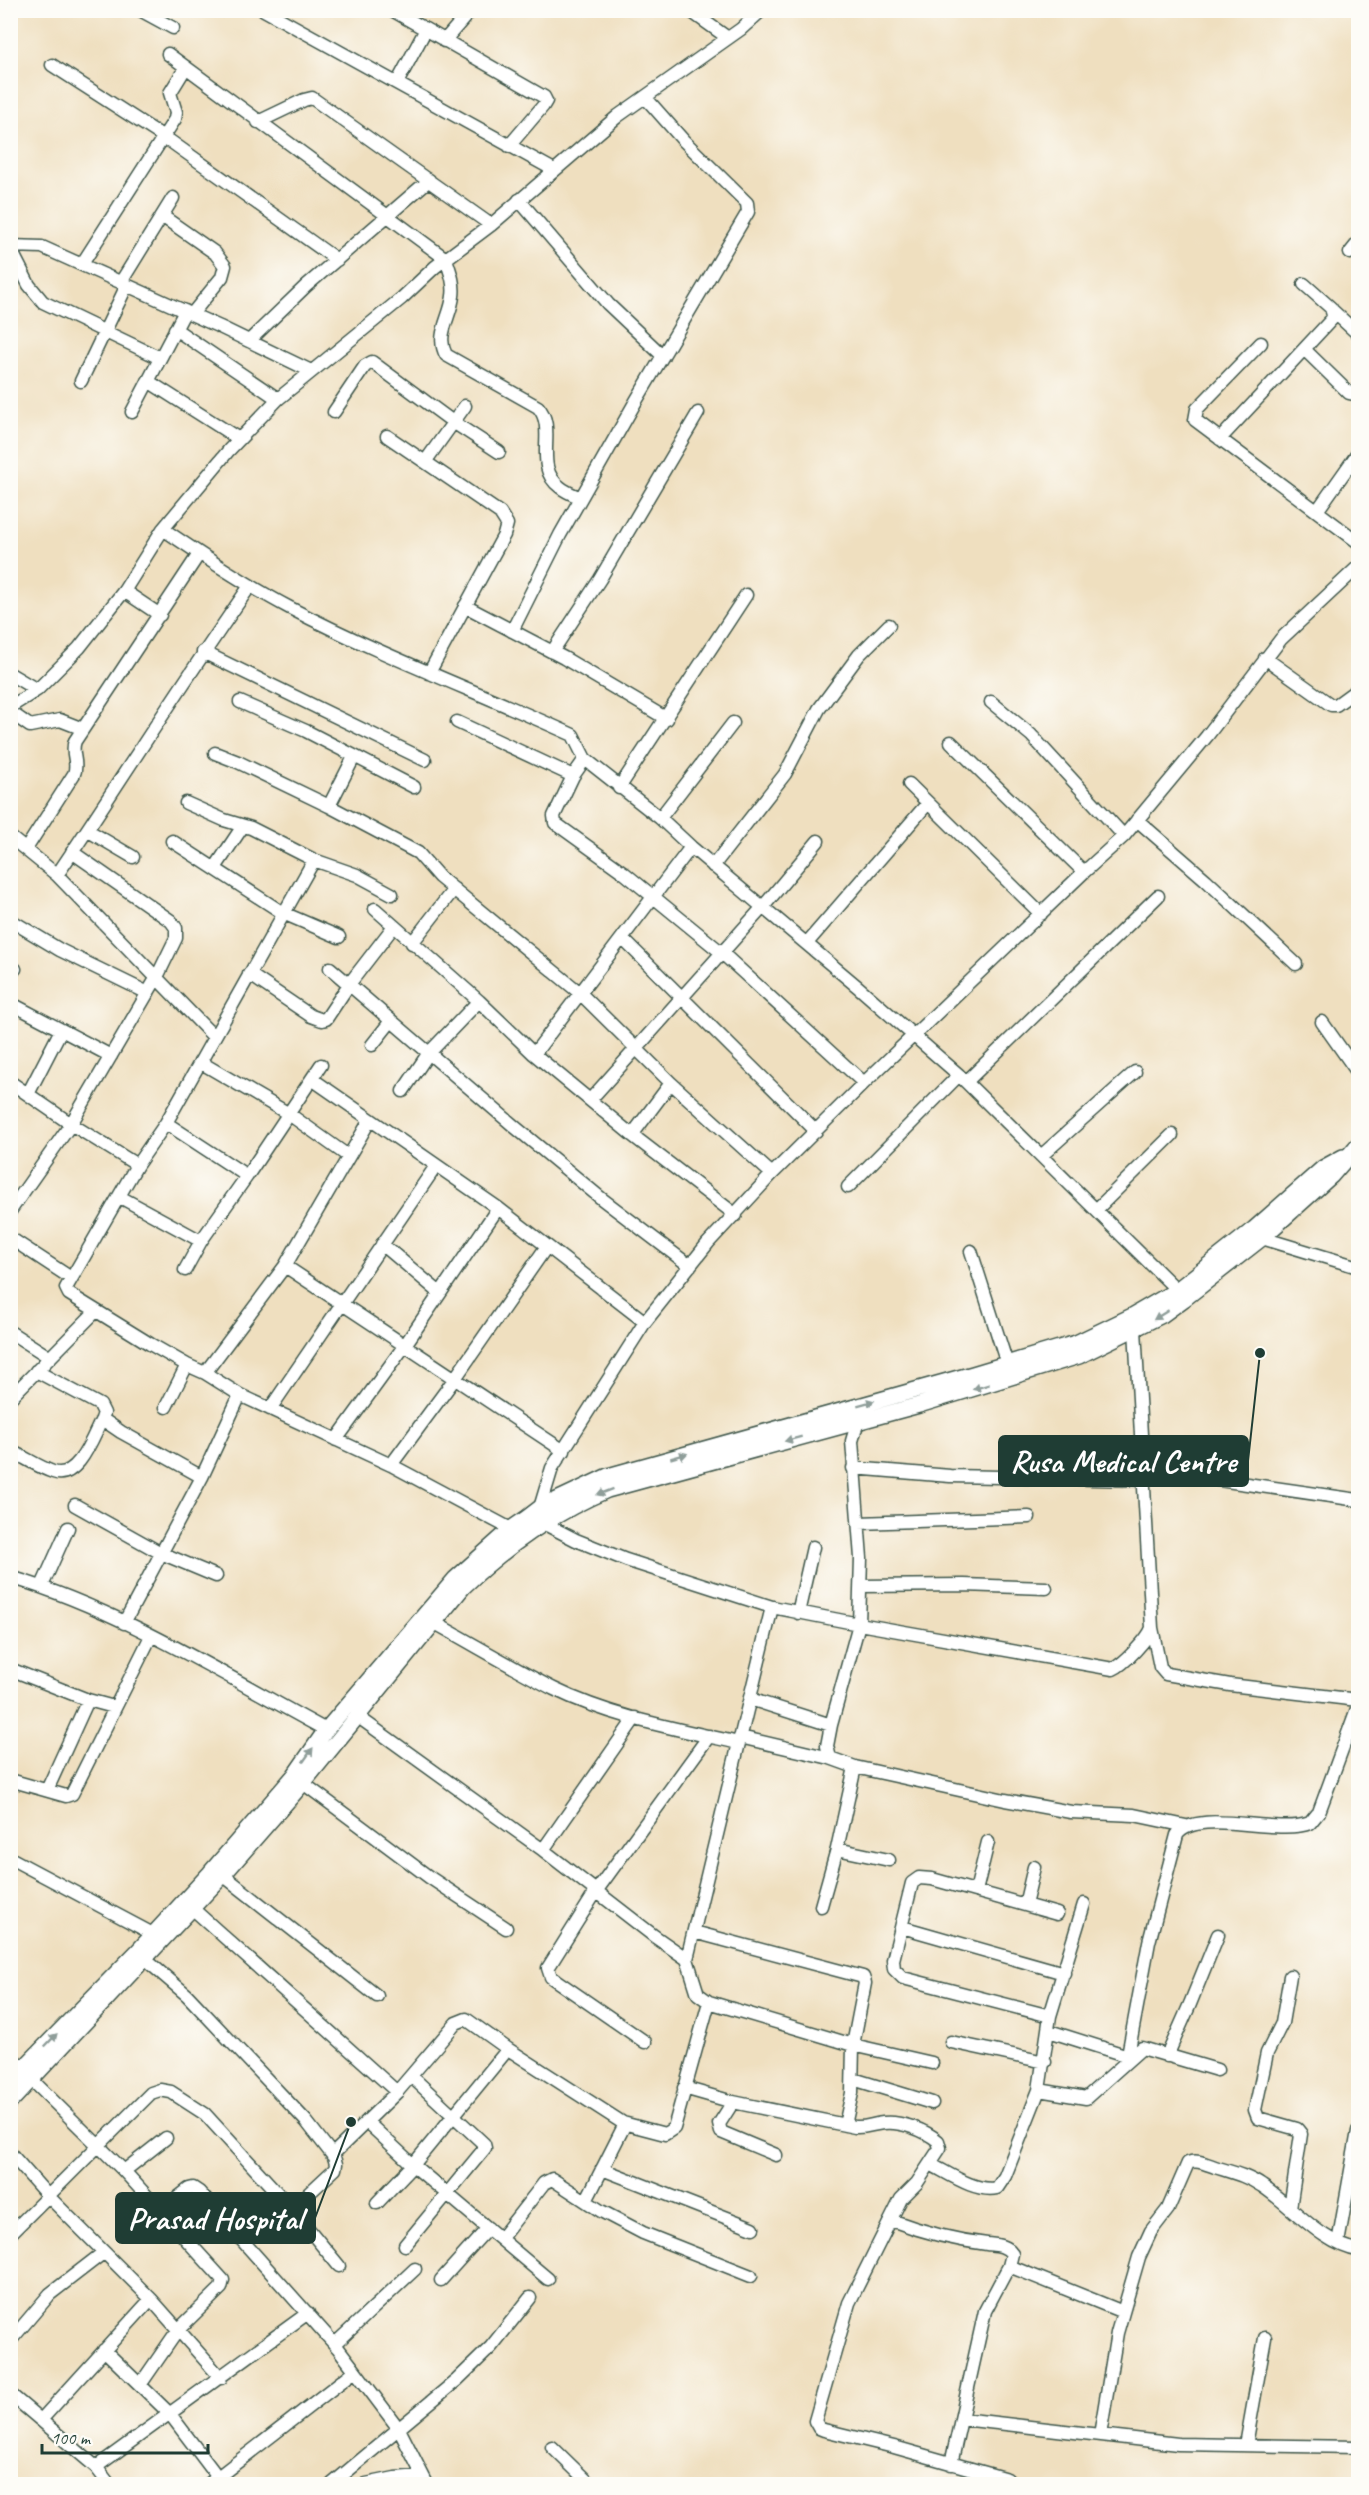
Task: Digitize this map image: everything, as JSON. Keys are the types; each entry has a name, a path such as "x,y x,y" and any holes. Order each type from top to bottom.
{"street":[{"path":"140,10 173,28"},
{"path":"264,10 554,170"},
{"path":"392,10 425,31 544,97 543,106 509,146"},
{"path":"444,41 471,10"},
{"path":"689,10 728,38"},
{"path":"10,707 37,690 79,648 124,591 162,529 239,439 278,399 645,96 728,38 762,10"},
{"path":"397,83 425,31"},
{"path":"168,54 446,259 453,287 453,297 441,336 442,349 446,355 538,407 544,417 544,457 550,474 560,487 581,498"},
{"path":"52,65 163,137 337,260"},
{"path":"82,264 176,115 170,93 186,67"},
{"path":"512,631 581,498 739,229 749,208 747,203 683,140 645,96"},
{"path":"258,122 312,98 491,225"},
{"path":"249,340 429,180"},
{"path":"81,381 124,283 173,198"},
{"path":"519,200 608,304 663,356"},
{"path":"132,412 175,329 222,277 225,266 215,253 162,216"},
{"path":"1350,253 1359,243"},
{"path":"160,358 43,302 29,285 10,247 42,247 249,340 311,371"},
{"path":"1304,284 1359,334"},
{"path":"1220,439 1332,319 1333,311"},
{"path":"175,329 278,399"},
{"path":"1261,343 1195,412 1195,420 1359,542"},
{"path":"1304,349 1349,393 1359,395"},
{"path":"334,411 365,366 372,362 453,422 499,452"},
{"path":"148,381 239,439"},
{"path":"425,462 465,406"},
{"path":"552,651 600,579 698,413"},
{"path":"387,436 500,513 506,520 507,528 504,535 429,673"},
{"path":"1317,511 1359,453"},
{"path":"162,529 250,586 300,613 429,673 573,735 585,759 660,818 962,1078 1178,1290"},
{"path":"26,849 74,774 76,765 73,745 200,554"},
{"path":"542,1516 552,1468 645,1322 708,1243 772,1174 864,1083 1084,872 1125,836 1207,736 1281,639 1359,567"},
{"path":"57,875 203,652 250,586"},
{"path":"124,591 160,615"},
{"path":"619,788 667,719 746,595"},
{"path":"465,606 552,651 667,719"},
{"path":"713,866 785,774 819,710 859,655 889,625"},
{"path":"203,652 425,760"},
{"path":"1265,658 1330,705 1336,705 1359,689"},
{"path":"10,674 37,690"},
{"path":"240,702 306,731 414,787"},
{"path":"992,702 1031,735 1125,836"},
{"path":"10,712 30,726 60,720 83,729"},
{"path":"457,722 573,776"},
{"path":"660,818 733,723"},
{"path":"951,742 1084,872"},
{"path":"215,753 329,806 418,853 434,872 580,993 670,1083 772,1174"},
{"path":"329,806 354,757"},
{"path":"585,759 573,776 554,816 555,823 622,872 722,953 864,1083"},
{"path":"909,784 1041,914"},
{"path":"186,803 267,835 314,860 357,874 392,894"},
{"path":"807,944 927,803"},
{"path":"1137,820 1206,880 1296,964"},
{"path":"215,868 243,826"},
{"path":"87,830 133,857"},
{"path":"10,837 57,875 214,1037"},
{"path":"172,841 283,913 339,938"},
{"path":"590,1100 764,908 818,841"},
{"path":"534,1054 691,847"},
{"path":"10,1211 71,1124 148,993 176,938 177,932 174,924 72,852"},
{"path":"314,860 166,1123 137,1165 71,1278 66,1287 67,1292 187,1365 205,1372 240,1395 391,1465 511,1529"},
{"path":"412,944 454,889"},
{"path":"848,1187 1158,896"},
{"path":"375,909 479,1001 534,1054 632,1135 736,1215"},
{"path":"10,920 60,950 148,993"},
{"path":"249,974 310,1016 322,1020 329,1016 350,983 394,926"},
{"path":"622,938 816,1131"},
{"path":"330,968 350,983 428,1054 602,1199 690,1266"},
{"path":"403,1091 428,1054 479,1001"},
{"path":"12,1004 111,1056"},
{"path":"372,1045 391,1021"},
{"path":"1322,1022 1359,1073"},
{"path":"27,1094 61,1030"},
{"path":"200,1062 288,1114 348,1156"},
{"path":"185,1270 201,1241 321,1065"},
{"path":"1041,1156 1135,1072"},
{"path":"312,1079 498,1208 645,1322"},
{"path":"10,1082 137,1165"},
{"path":"632,1135 670,1083"},
{"path":"205,1372 285,1266 370,1120"},
{"path":"166,1123 247,1176"},
{"path":"1096,1210 1172,1135"},
{"path":"10,2082 28,2074 146,1960 193,1909 303,1783 511,1529 607,1490 929,1403 1079,1356 1162,1316 1262,1238 1331,1176 1353,1149"},
{"path":"10,2102 28,2074 210,1873 294,1776 326,1730 454,1579 542,1516 608,1476 1076,1343 1132,1316 1178,1290 1254,1229 1323,1168 1353,1149"},
{"path":"270,1409 436,1166"},
{"path":"120,1197 201,1241"},
{"path":"336,1440 405,1345 498,1208"},
{"path":"10,1238 71,1278"},
{"path":"1262,1238 1359,1267"},
{"path":"382,1244 441,1293"},
{"path":"391,1465 456,1377 547,1246"},
{"path":"971,1251 1007,1364"},
{"path":"285,1266 456,1377 564,1451"},
{"path":"10,1398 96,1311"},
{"path":"1135,1329 1152,1628 1160,1667 1166,1674 1230,1686 1359,1700"},
{"path":"10,1332 49,1357"},
{"path":"166,1407 187,1365"},
{"path":"10,1451 52,1472 66,1473 76,1466 104,1413 100,1405 36,1371"},
{"path":"124,1623 201,1477 240,1395"},
{"path":"102,1419 201,1477"},
{"path":"830,1758 827,1746 831,1725 859,1624 861,1586 859,1523 852,1441 858,1421"},
{"path":"853,1468 950,1476 1143,1474 1359,1500"},
{"path":"75,1505 161,1552 216,1576"},
{"path":"542,1516 576,1540 626,1560 798,1613 1110,1669 1123,1663 1149,1635 1152,1628"},
{"path":"859,1523 1029,1517"},
{"path":"42,1586 68,1528"},
{"path":"798,1613 813,1547"},
{"path":"10,1577 42,1586 151,1636 326,1730"},
{"path":"861,1586 964,1585 1047,1588"},
{"path":"772,1606 687,1959 698,1994 709,2002 853,2045 932,2063"},
{"path":"433,1622 555,1689 635,1718 710,1736 830,1758 855,1767 1060,1810 1134,1815 1186,1826 1213,1823 1288,1828 1310,1823 1319,1812 1359,1706"},
{"path":"10,1780 66,1796 72,1794 151,1636"},
{"path":"10,1669 88,1700 114,1707"},
{"path":"750,1699 831,1725"},
{"path":"47,1790 88,1700"},
{"path":"357,1716 543,1850 687,1959"},
{"path":"543,1850 635,1718"},
{"path":"645,2043 549,1974 549,1966 597,1890 710,1736"},
{"path":"821,1906 837,1849 855,1767"},
{"path":"303,1783 429,1877 506,1928"},
{"path":"1127,2058 1157,1907 1177,1835 1186,1826"},
{"path":"976,1891 988,1842"},
{"path":"837,1849 889,1860"},
{"path":"10,1858 153,1934"},
{"path":"1025,1905 1034,1868"},
{"path":"223,1875 377,1996"},
{"path":"1050,2016 900,1976 893,1964 912,1883 915,1879 932,1879 1057,1914"},
{"path":"930,2164 985,2189 997,2188 1005,2176 1039,2090 1050,2016 1084,1904"},
{"path":"193,1909 397,2092"},
{"path":"902,1927 1064,1972"},
{"path":"694,1932 862,1976 865,1983 853,2045 853,2079 845,2125"},
{"path":"1167,2056 1191,2004 1218,1935"},
{"path":"146,1960 203,2012 306,2121 332,2155 336,2164 334,2169 292,2209"},
{"path":"1290,1976 1282,2023 1267,2053 1255,2110 1258,2118 1297,2129 1301,2134 1290,2208"},
{"path":"332,2155 397,2092 456,2023 462,2019 470,2020 508,2049 623,2123 659,2133 668,2133 674,2128 709,2002"},
{"path":"1049,2031 1127,2058"},
{"path":"951,2042 1044,2062"},
{"path":"1039,2090 1086,2098 1127,2058 1142,2048 1217,2070"},
{"path":"377,2204 413,2165 508,2049"},
{"path":"10,2055 124,2171 223,2280 221,2288 178,2330 140,2385"},
{"path":"405,2245 485,2148 484,2144 411,2076"},
{"path":"853,2079 932,2103"},
{"path":"684,2088 733,2102 845,2125 863,2128 892,2123 920,2131 934,2138 940,2146 917,2183 901,2199 849,2303 815,2421 819,2428 824,2430 1007,2480 1012,2484"},
{"path":"10,2234 146,2097 160,2090 171,2092 205,2114 292,2209 339,2266"},
{"path":"733,2102 719,2124 721,2132 776,2155"},
{"path":"368,2122 413,2165 548,2279"},
{"path":"586,2201 623,2128 623,2123"},
{"path":"1338,2243 1351,2206 1358,2131"},
{"path":"124,2171 166,2138"},
{"path":"10,2153 48,2196 150,2299 221,2378"},
{"path":"1100,2435 1117,2333 1143,2248 1151,2231 1168,2208 1190,2161 1254,2180 1338,2243 1359,2250"},
{"path":"602,2169 753,2228"},
{"path":"501,2238 549,2179 643,2233 751,2276"},
{"path":"161,2211 187,2189 196,2189 335,2344 399,2429 424,2480"},
{"path":"891,2220 955,2240 1005,2248 1012,2254 985,2311 951,2464"},
{"path":"441,2280 488,2228"},
{"path":"10,2341 50,2294 103,2253"},
{"path":"1008,2266 1123,2312"},
{"path":"335,2344 415,2269"},
{"path":"332,2484 457,2380 491,2347 530,2298"},
{"path":"41,2420 150,2299"},
{"path":"96,2467 308,2313"},
{"path":"1246,2445 1265,2338"},
{"path":"104,2350 170,2414 217,2482 355,2371"},
{"path":"10,2394 96,2467 109,2484"},
{"path":"962,2419 1178,2444 1359,2447"},
{"path":"552,2447 590,2484"},
{"path":"366,2484 395,2478 424,2480"}],"place":[{"name":"Rusa Medical Centre","path":"1260,1353"},
{"name":"Prasad Hospital","path":"351,2122"}]}
